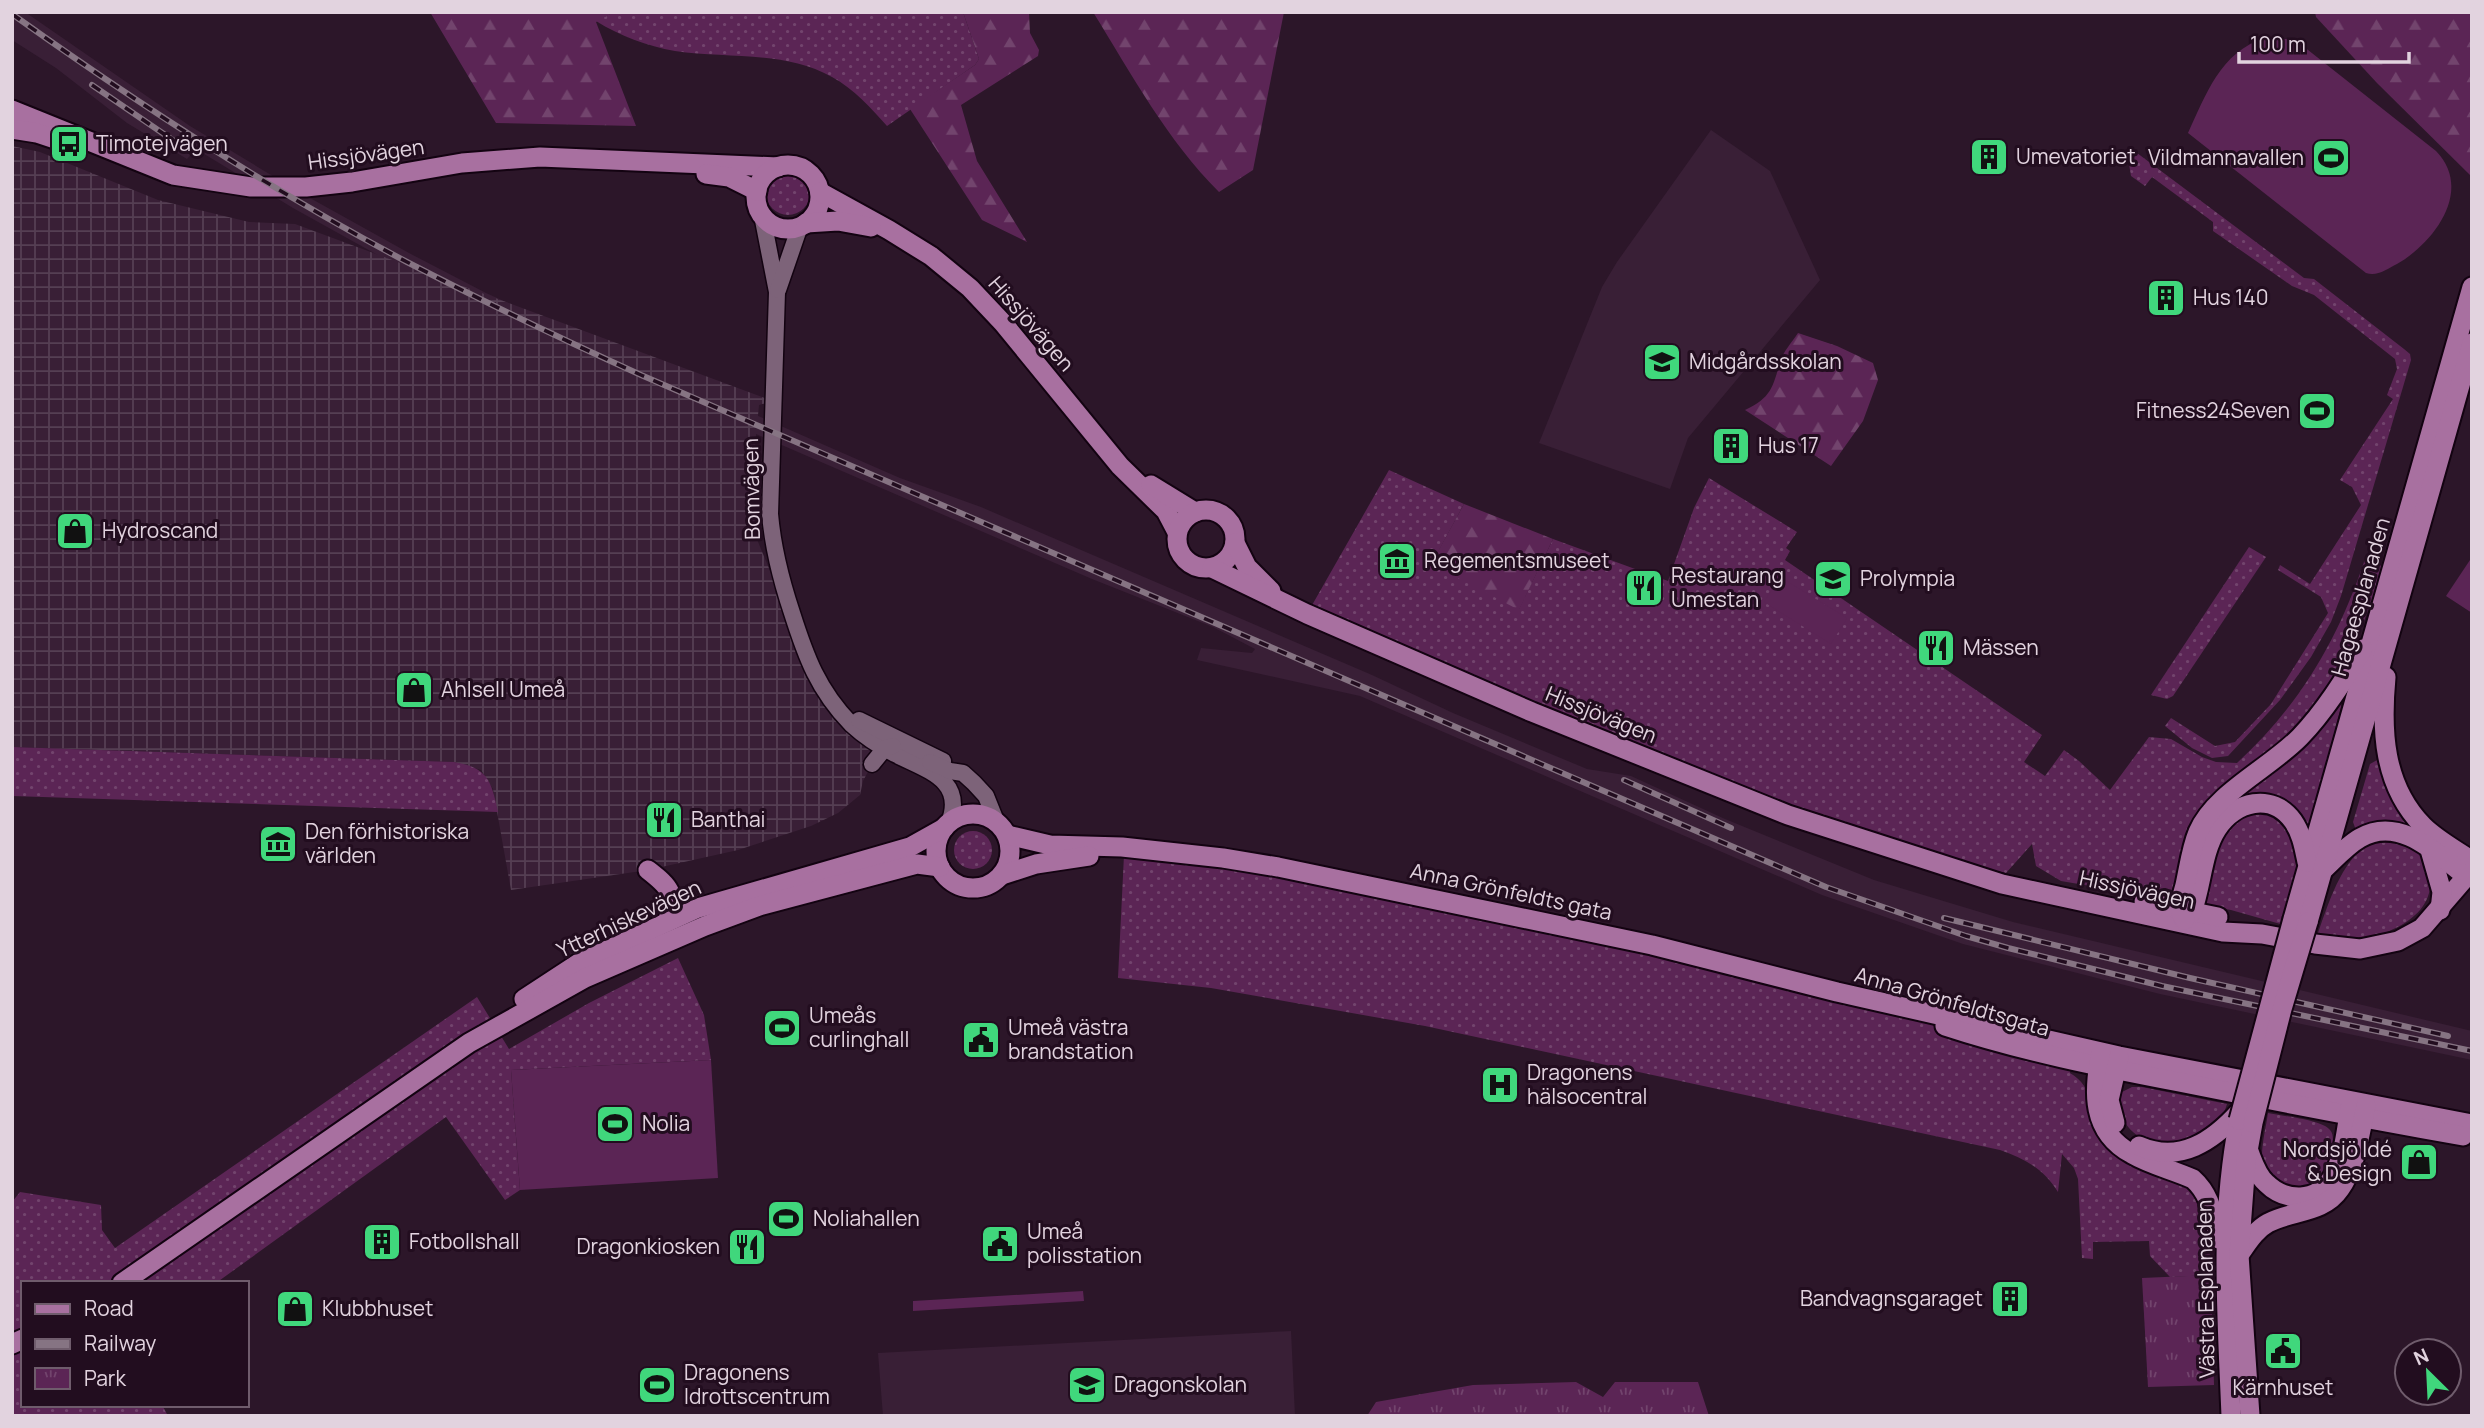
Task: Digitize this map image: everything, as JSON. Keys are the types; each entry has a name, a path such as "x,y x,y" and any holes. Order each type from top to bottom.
{"main road":[{"name":"Hissjövägen","path":"12,110 75,133 173,175 251,187 352,182 499,159 540,157 778,167"},
{"name":"Hissjövägen","path":"12,129 37,133 74,146 133,160"},
{"name":"Hissjövägen","path":"608,159 729,177 757,191"},
{"path":"790,165 803,169 812,175 820,192 820,203 813,217 803,225 781,228 762,215 757,203 757,191 766,174 778,167 790,165"},
{"name":"Hissjövägen","path":"820,192 931,256 970,288 1003,323 1120,466 1166,511 1177,532"},
{"name":"Hissjövägen","path":"803,225 838,221 889,230"},
{"name":"Hagaesplanaden","path":"2241,1118 2282,1009 2300,920 2383,628 2472,287"},
{"name":"Hagaesplanaden","path":"2383,628 2472,343"},
{"name":"Hissjövägen","path":"1120,466 1195,512"},
{"path":"1205,510 1219,513 1226,518 1234,532 1235,544 1229,556 1212,568 1192,566 1179,552 1177,532 1184,520 1195,512 1205,510"},
{"name":"Hissjövägen","path":"1235,544 1247,567 1269,589 1307,614"},
{"name":"Hissjövägen","path":"1212,568 1307,614 1532,712 1788,816 2002,884 2186,918 2228,919 2262,934"},
{"path":"2383,628 2383,720 2386,753 2396,787 2423,825 2470,869"},
{"path":"2186,918 2192,848 2206,817 2224,798 2301,736 2383,628"},
{"path":"2186,918 2202,879 2209,845 2218,827 2229,814 2248,804 2270,804 2287,814 2301,835 2315,869 2370,833 2394,830 2470,869"},
{"path":"975,814 1001,828 1050,845 1122,847 1173,853 1078,856 1036,864 1002,875 986,886 965,887 949,880 940,867 936,851 937,842 946,826 965,815 975,814"},
{"name":"Ytterhiskevägen","path":"469,1043 507,1010 579,964 668,921 698,908 910,847 946,826"},
{"path":"1001,828 1010,846 1010,857 1002,875"},
{"path":"2430,850 2442,892 2440,910"},
{"name":"Anna Grönfeldts gata","path":"1173,853 1278,867 1572,928 1653,945 1838,992"},
{"name":"Ytterhiskevägen","path":"125,1281 469,1043 586,978 705,926 771,903 917,864 940,867"},
{"name":"Hissjövägen","path":"2186,918 2223,932 2262,934 2346,948 2374,947 2398,941 2422,928 2440,910 2470,869"},
{"path":"648,870 667,884 672,905 668,921"},
{"path":"2202,879 2215,904 2228,919"},
{"name":"Anna Grönfeldtsgata","path":"1838,992 1972,1035 2357,1110"},
{"path":"2109,1061 2109,1100 2114,1121 2130,1140 2147,1149 2171,1153 2187,1150 2210,1139 2241,1118"},
{"path":"2109,1061 2095,1096 2106,1130 2131,1154 2193,1178 2201,1186 2232,1258 2268,1223 2319,1206 2340,1189 2350,1169 2357,1110"},
{"path":"2357,1110 2472,1124"},
{"path":"2357,1110 2472,1137"},
{"path":"2248,1148 2264,1182 2278,1193 2294,1198 2310,1196 2322,1189 2333,1177 2357,1110"},
{"name":"Västra Esplanaden","path":"2231,1416 2232,1258 2248,1148 2241,1118"},
{"name":"Västra Esplanaden","path":"2241,1118 2228,1184 2232,1258 2250,1416"}],"street":[{"name":"Bomvägen","path":"762,215 777,292 770,480 773,544 803,651 822,688 860,732 937,775 944,782 953,805 946,826"},
{"name":"Bomvägen","path":"777,292 803,225"},
{"name":"Bomvägen","path":"841,711 963,773 986,796 1001,828"},
{"name":"Bomvägen","path":"885,748 897,747 950,771 963,773"},
{"path":"872,764 885,748"}],"shaded area":[{"path":"12,12 25,12 190,126 301,193 409,253 486,293 900,478 981,507 1587,769 1631,776 1725,819 1874,880 2013,922 2472,1031 2472,1060 2160,994 1963,944 1822,895 1360,696 1197,660 1201,648 1252,653 1255,649 1213,627 1092,579 733,424 401,268 293,208 196,149 187,159 127,123 56,68 12,40"},
{"name":"Midgårdsskolan","path":"1711,130 1770,171 1820,280 1688,438 1670,489 1539,443 1602,287"},
{"path":"12,146 40,152 158,200 249,222 295,224 773,401 759,405 751,485 756,537 803,651 871,745 874,755 860,795 838,813 811,826 738,850 648,870 511,890 493,789 481,770 454,762 12,747"},
{"name":"Dragonskolan","path":"1291,1331 1295,1416 883,1416 878,1353"}],"green space":[{"path":"430,12 614,12 596,22 636,126 496,123"},
{"path":"614,12 963,12 979,59 975,65 887,126 848,87 814,68 775,59 675,51 654,46 624,36 596,21"},
{"path":"963,12 1029,12 1030,33 1039,50 1038,56 961,105 977,161 1027,242 982,220 910,109 975,65 979,59"},
{"path":"1093,12 1284,12 1253,170 1219,192 1167,129"},
{"path":"2315,12 2472,12 2470,175 2377,83 2316,17"},
{"name":"Vildmannavallen","path":"2265,38 2286,39 2303,46 2436,151 2447,166 2451,182 2445,214 2424,243 2397,264 2378,273 2366,273 2188,133 2216,76 2237,53"},
{"path":"2137,153 2304,278 2314,279 2410,354 2411,360 2331,622 2311,657 2280,700 2228,756 2212,758 2192,748 2165,726 2171,718 2215,746 2235,742 2271,704 2328,613 2321,597 2278,570 2280,565 2310,584 2361,505 2352,487 2340,480 2393,399 2387,395 2397,369 2395,359 2314,295 2292,286 2213,231 2213,222 2152,177 2145,186 2131,176 2129,164"},
{"path":"788,171 803,178 810,193 803,208 788,215 773,208 766,193 773,178"},
{"path":"1798,333 1837,346 1873,363 1878,380 1863,421 1831,466 1745,410 1770,391 1781,358"},
{"path":"1389,470 1464,504 1432,563 1519,609 1553,539 1668,581 1694,508 1709,478 1797,532 1786,548 1790,551 1785,560 2042,735 2024,762 2045,776 2064,750 2110,790 2149,737 2171,739 2216,762 2237,763 2280,718 2314,670 2342,617 2365,559 2385,567 2353,649 2338,677 2341,707 2284,925 2231,910 2061,881 2036,866 2032,844 2006,873 1883,847 1307,614"},
{"path":"1464,504 1553,539 1519,610 1431,564"},
{"path":"2249,547 2266,557 2173,696 2167,699 2151,695"},
{"path":"2472,557 2472,613 2446,596"},
{"path":"1780,577 1847,618 1831,644 1764,602"},
{"path":"12,747 454,762 474,768 486,777 498,812 12,796"},
{"path":"2379,759 2412,825 2409,828 2357,833 2353,822 2370,764"},
{"path":"973,831 986,837 992,850 986,863 973,869 960,863 954,850 960,837"},
{"path":"2386,837 2413,846 2424,855 2430,883 2426,901 2421,909 2406,922 2379,935 2352,938 2317,936 2334,890 2361,849 2360,846"},
{"path":"1173,853 1652,945 2072,1059 2070,1073 2088,1092 2101,1134 2111,1148 2126,1161 2183,1181 2199,1195 2208,1223 2211,1275 2170,1277 2150,1256 2149,1241 2093,1242 2093,1259 2082,1258 2078,1179 2074,1168 2062,1154 2058,1192 2047,1177 2033,1166 2000,1150 1425,1026 1211,988 1118,978 1124,855"},
{"path":"678,958 704,1015 711,1060 511,1070 520,1190 505,1200 446,1117 219,1281 21,1281 21,1407 163,1407 168,1416 12,1416 12,1202 20,1192 101,1205 102,1230 115,1248 477,997 509,1049 589,1003"},
{"name":"Nolia","path":"711,1060 718,1178 520,1190 511,1070"},
{"path":"2132,1087 2227,1104 2221,1117 2207,1130 2173,1144 2157,1144 2138,1136 2130,1129 2121,1113 2122,1092"},
{"path":"2268,1113 2311,1121 2332,1132 2332,1151 2327,1167 2318,1179 2295,1188 2283,1186 2273,1180 2266,1170 2262,1156"},
{"path":"2211,1275 2214,1385 2148,1387 2142,1278"},
{"path":"1083,1291 1084,1301 913,1311 913,1301"},
{"path":"1576,1382 1603,1397 1615,1382 1698,1382 1709,1416 1367,1416 1376,1402 1473,1385"}],"railway":[{"path":"12,14 156,113 305,205 407,262 523,320 641,375 1826,887 2008,948 2162,986 2472,1051"},
{"path":"92,85 180,145"},
{"path":"1624,780 1731,828"},
{"path":"1944,918 2190,978 2448,1036"}],"place":[{"name":"Timotejvägen","path":"69,144"},
{"name":"Umevatoriet","path":"1989,157"},
{"name":"Vildmannavallen","path":"2331,158"},
{"name":"Hus 140","path":"2166,298"},
{"name":"Midgårdsskolan","path":"1662,362"},
{"name":"Fitness24Seven","path":"2317,411"},
{"name":"Hus 17","path":"1731,446"},
{"name":"Hydroscand","path":"75,531"},
{"name":"Regementsmuseet","path":"1397,561"},
{"name":"Prolympia","path":"1833,579"},
{"name":"Restaurang Umestan","path":"1644,588"},
{"name":"Mässen","path":"1936,648"},
{"name":"Ahlsell Umeå","path":"414,690"},
{"name":"Banthai","path":"664,820"},
{"name":"Den förhistoriska världen","path":"278,844"},
{"name":"Umeås curlinghall","path":"782,1028"},
{"name":"Umeå västra brandstation","path":"981,1040"},
{"name":"Dragonens hälsocentral","path":"1500,1085"},
{"name":"Nolia","path":"615,1124"},
{"name":"Nordsjö Idé & Design","path":"2419,1162"},
{"name":"Noliahallen","path":"786,1219"},
{"name":"Fotbollshall","path":"382,1242"},
{"name":"Umeå polisstation","path":"1000,1244"},
{"name":"Dragonkiosken","path":"747,1247"},
{"name":"Bandvagnsgaraget","path":"2010,1299"},
{"name":"Klubbhuset","path":"295,1309"},
{"name":"Kärnhuset","path":"2283,1351"},
{"name":"Dragonens Idrottscentrum","path":"657,1385"},
{"name":"Dragonskolan","path":"1087,1385"}]}
